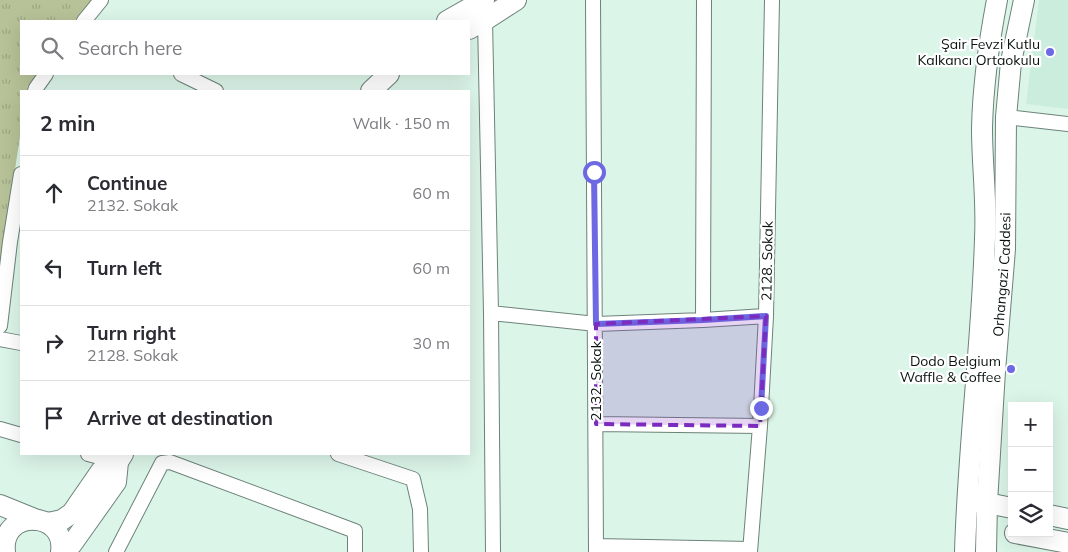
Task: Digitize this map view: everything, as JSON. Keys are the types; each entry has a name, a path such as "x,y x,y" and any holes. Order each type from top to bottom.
{"main road":[{"path":"449,20 484,0"},
{"path":"477,24 516,0"},
{"path":"965,552 986,236 982,122 986,74 997,0"},
{"name":"Orhangazi Caddesi","path":"986,552 995,371 1006,249 1006,117 1011,62 1024,0"},
{"path":"372,90 388,75"},
{"path":"4,552 8,533 14,526 22,521 31,519 43,522 62,520 72,513 102,471 120,458"},
{"path":"0,505 43,522 55,530 60,537 62,552 72,544 116,482 120,458"},
{"path":"967,501 1008,507"},
{"path":"1053,516 1068,519"},
{"path":"966,521 986,528 1008,532"},
{"path":"1036,537 1068,543"},
{"path":"0,548 4,552"}],"street":[{"path":"85,20 101,0"},
{"name":"2132. Sokak","path":"593,0 596,549"},
{"path":"703,320 704,0"},
{"name":"2128. Sokak","path":"750,550 760,426 766,316 772,0"},
{"path":"477,24 490,313 493,552"},
{"path":"35,90 45,75"},
{"path":"183,75 214,90"},
{"path":"1006,117 1068,124"},
{"path":"0,326 16,242 20,188"},
{"path":"490,313 596,324 766,316"},
{"path":"0,339 20,343"},
{"path":"596,424 760,426"},
{"path":"0,428 20,435"},
{"path":"96,455 120,458"},
{"path":"341,455 413,478 420,509 421,552"},
{"path":"116,552 162,463 172,458 355,531 355,552"},
{"path":"596,549 750,550"}],"highlighted area":[{"path":"766,316 760,426 596,424 596,324"}],"shaded area":[{"name":"Şair Fevzi Kutlu Kalkancı Ortaokulu","path":"1039,0 1068,0 1068,109 1026,104"}],"green space":[{"path":"0,0 95,0 80,20 20,20 20,75 37,75 28,86 27,90 20,90 20,137 0,268"}],"place":[{"name":"Şair Fevzi Kutlu Kalkancı Ortaokulu","path":"1050,52"},
{"name":"Dodo Belgium Waffle & Coffee","path":"1011,369"}],"route":[{"path":"594,172 596,324 766,316 761,408"}]}
